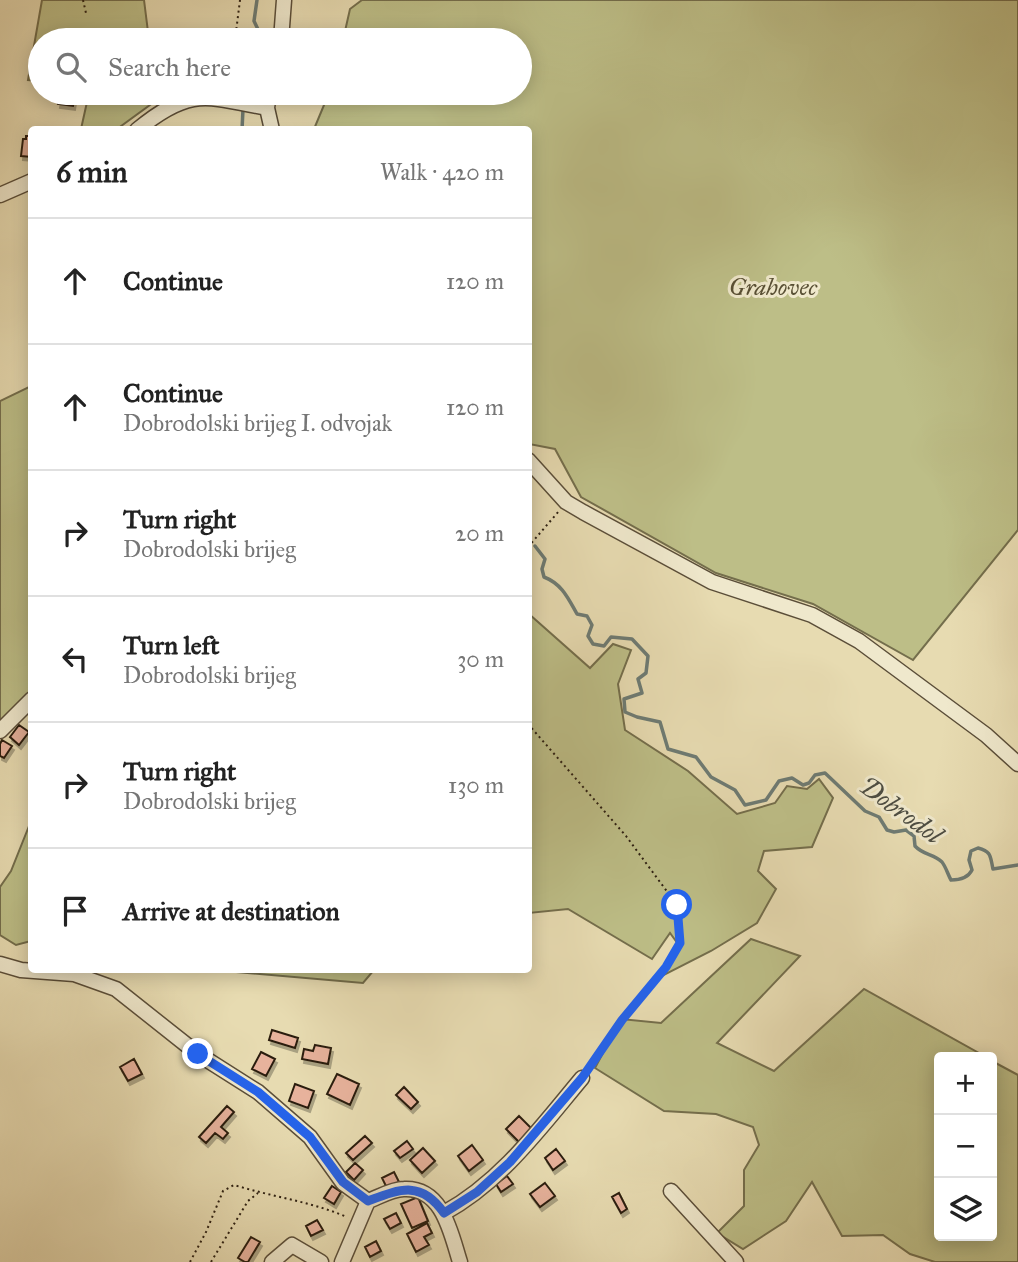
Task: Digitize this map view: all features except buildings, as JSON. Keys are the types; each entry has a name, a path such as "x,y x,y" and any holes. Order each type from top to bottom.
{"street":[{"path":"282,28 284,0"},
{"path":"142,126 173,105"},
{"path":"251,105 267,108"},
{"path":"267,105 269,126"},
{"path":"0,195 28,183"},
{"path":"532,464 566,502 712,582 812,615 847,635 986,735 1018,764"},
{"path":"0,731 28,703"},
{"path":"0,964 28,971"},
{"path":"61,973 74,974 116,989 198,1054 258,1092 310,1137 343,1182 368,1201"},
{"path":"444,1213 477,1192 510,1162 582,1078"},
{"path":"342,1262 368,1201 403,1189 411,1189 437,1203 444,1213 460,1262"},
{"path":"671,1191 736,1262"},
{"path":"272,1262 292,1245 321,1262"}],"path":[{"path":"83,0 86,13"},
{"path":"236,28 240,0"},
{"path":"532,542 566,502"},
{"path":"532,729 626,836 677,905 680,943 666,967 622,1020 582,1078"},
{"path":"190,1262 223,1191 234,1185 259,1193 298,1199 358,1222"},
{"path":"211,1262 248,1201 259,1193"}],"green space":[{"path":"42,0 144,0 148,28 37,28"},
{"name":"Grahovec","path":"362,0 1018,0 1018,530 913,660 813,604 716,573 581,497 555,449 532,445 532,126 315,126 324,105 532,105 532,28 346,28 350,9"},
{"path":"86,105 150,105 121,126 82,126"},
{"path":"28,387 28,694 0,728 0,401"},
{"path":"532,617 590,668 613,644 631,650 618,684 625,730 688,771 737,814 775,803 787,786 807,789 819,779 833,798 812,847 764,851 758,871 776,889 757,923 660,977 678,944 670,933 652,959 568,909 532,913"},
{"path":"28,828 28,942 16,945 0,935 0,887 11,871"},
{"path":"751,939 800,956 717,1043 774,1071 864,989 977,1052 934,1052 934,1241 997,1241 997,1064 1018,1075 1018,1262 935,1262 910,1254 883,1235 842,1236 812,1182 786,1221 743,1249 717,1233 744,1206 744,1170 759,1145 753,1127 716,1114 664,1111 595,1068 621,1019 661,1023"},
{"path":"248,973 371,973 363,983"}],"waterway":[{"name":"Dobrodol","path":"257,0 254,21 257,28"},
{"name":"Dobrodol","path":"242,126 243,109"},
{"name":"Dobrodol","path":"535,546 545,559 542,569 544,577 560,588 577,614 587,616 592,625 588,636 593,644 604,646 611,637 632,639 648,656 646,673 638,679 642,693 624,699 625,712 660,722 668,749 696,757 711,777 735,790 745,805 766,800 779,781 792,778 803,785 809,783 815,775 825,773 865,811 879,817 887,830 906,830 914,836 915,846 942,862 951,880 958,880 970,873 971,851 978,848 988,853 993,869 1018,865"}],"route":[{"path":"198,1054 258,1092 310,1137 333,1171 368,1201 403,1189 411,1189 437,1203 444,1213 477,1192 510,1162 582,1078 622,1020 666,967 680,943 677,905"}]}
